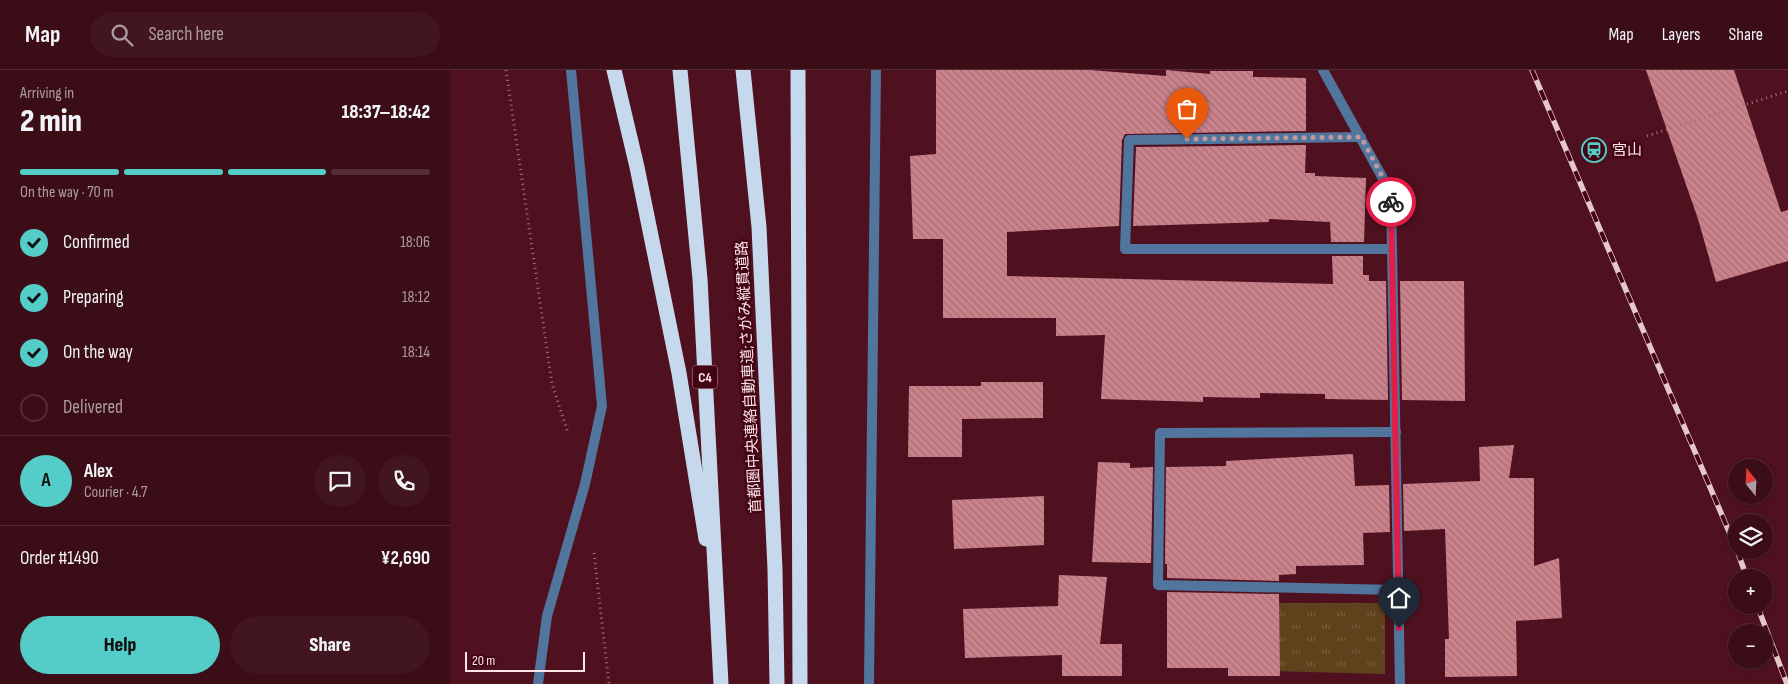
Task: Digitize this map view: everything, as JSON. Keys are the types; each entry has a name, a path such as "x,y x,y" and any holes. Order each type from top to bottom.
{"highway":[{"path":"614,70 679,373 718,617"},
{"name":"C4","path":"680,70 700,278 720,684"},
{"name":"首都圏中央連絡自動車道;さがみ縦貫道路","path":"743,70 760,227 775,569 777,684"},
{"path":"798,70 800,684"}],"street":[{"path":"538,684 547,616 584,484 602,406 571,70"},
{"path":"869,684 876,70"},
{"path":"1323,70 1391,193 1400,684"},
{"path":"1361,137 1129,140 1125,249 1392,250"},
{"path":"1396,432 1160,433 1158,585 1398,590"}],"path":[{"path":"506,70 552,384 570,438"},
{"path":"1647,136 1788,91"},
{"path":"594,552 609,684"}],"green space":[{"path":"1267,603 1385,603 1385,674 1269,671"}],"building":[{"path":"936,70 1090,70 1166,76 1166,70 1210,74 1210,71 1253,71 1253,77 1306,78 1306,131 1125,134 1122,140 1119,226 1007,232 1007,276 1333,284 1332,256 1363,256 1363,275 1369,275 1369,281 1386,281 1388,400 1325,399 1325,394 1260,393 1260,398 1203,397 1203,402 1101,399 1105,335 1056,336 1056,318 943,318 943,239 913,239 910,156 936,154"},
{"path":"1646,70 1734,70 1781,212 1788,210 1788,261 1716,282 1698,219"},
{"path":"1306,145 1305,173 1315,173 1315,176 1366,178 1364,242 1331,242 1330,222 1269,219 1269,222 1133,226 1136,147"},
{"path":"1400,281 1464,281 1465,401 1402,400"},
{"path":"981,382 1043,382 1043,418 962,419 962,457 908,457 909,386 981,386"},
{"path":"1514,445 1509,478 1534,478 1534,566 1559,558 1562,618 1516,621 1517,676 1445,677 1445,639 1449,639 1445,529 1404,531 1403,484 1480,481 1479,447"},
{"path":"1353,454 1355,486 1389,485 1390,532 1363,533 1364,565 1296,566 1296,574 1279,575 1279,581 1167,578 1167,564 1165,564 1166,467 1226,466 1226,461"},
{"path":"1098,462 1130,463 1130,468 1153,467 1151,563 1092,562"},
{"path":"1044,496 1044,545 954,549 952,500"},
{"path":"1059,575 1107,577 1100,644 1122,644 1122,676 1062,676 1062,655 965,658 963,609 1058,606"},
{"path":"1167,592 1279,594 1280,676 1228,676 1228,668 1167,668"}],"railway":[{"path":"1532,70 1728,529"},
{"path":"1740,559 1744,569"},
{"path":"1760,614 1787,684"}],"way so far":[{"path":"1187,139 1361,137 1391,193 1391,202"}],"place":[{"name":"宮山","path":"1594,150"}],"route":[{"path":"1391,202 1399,628"}]}
